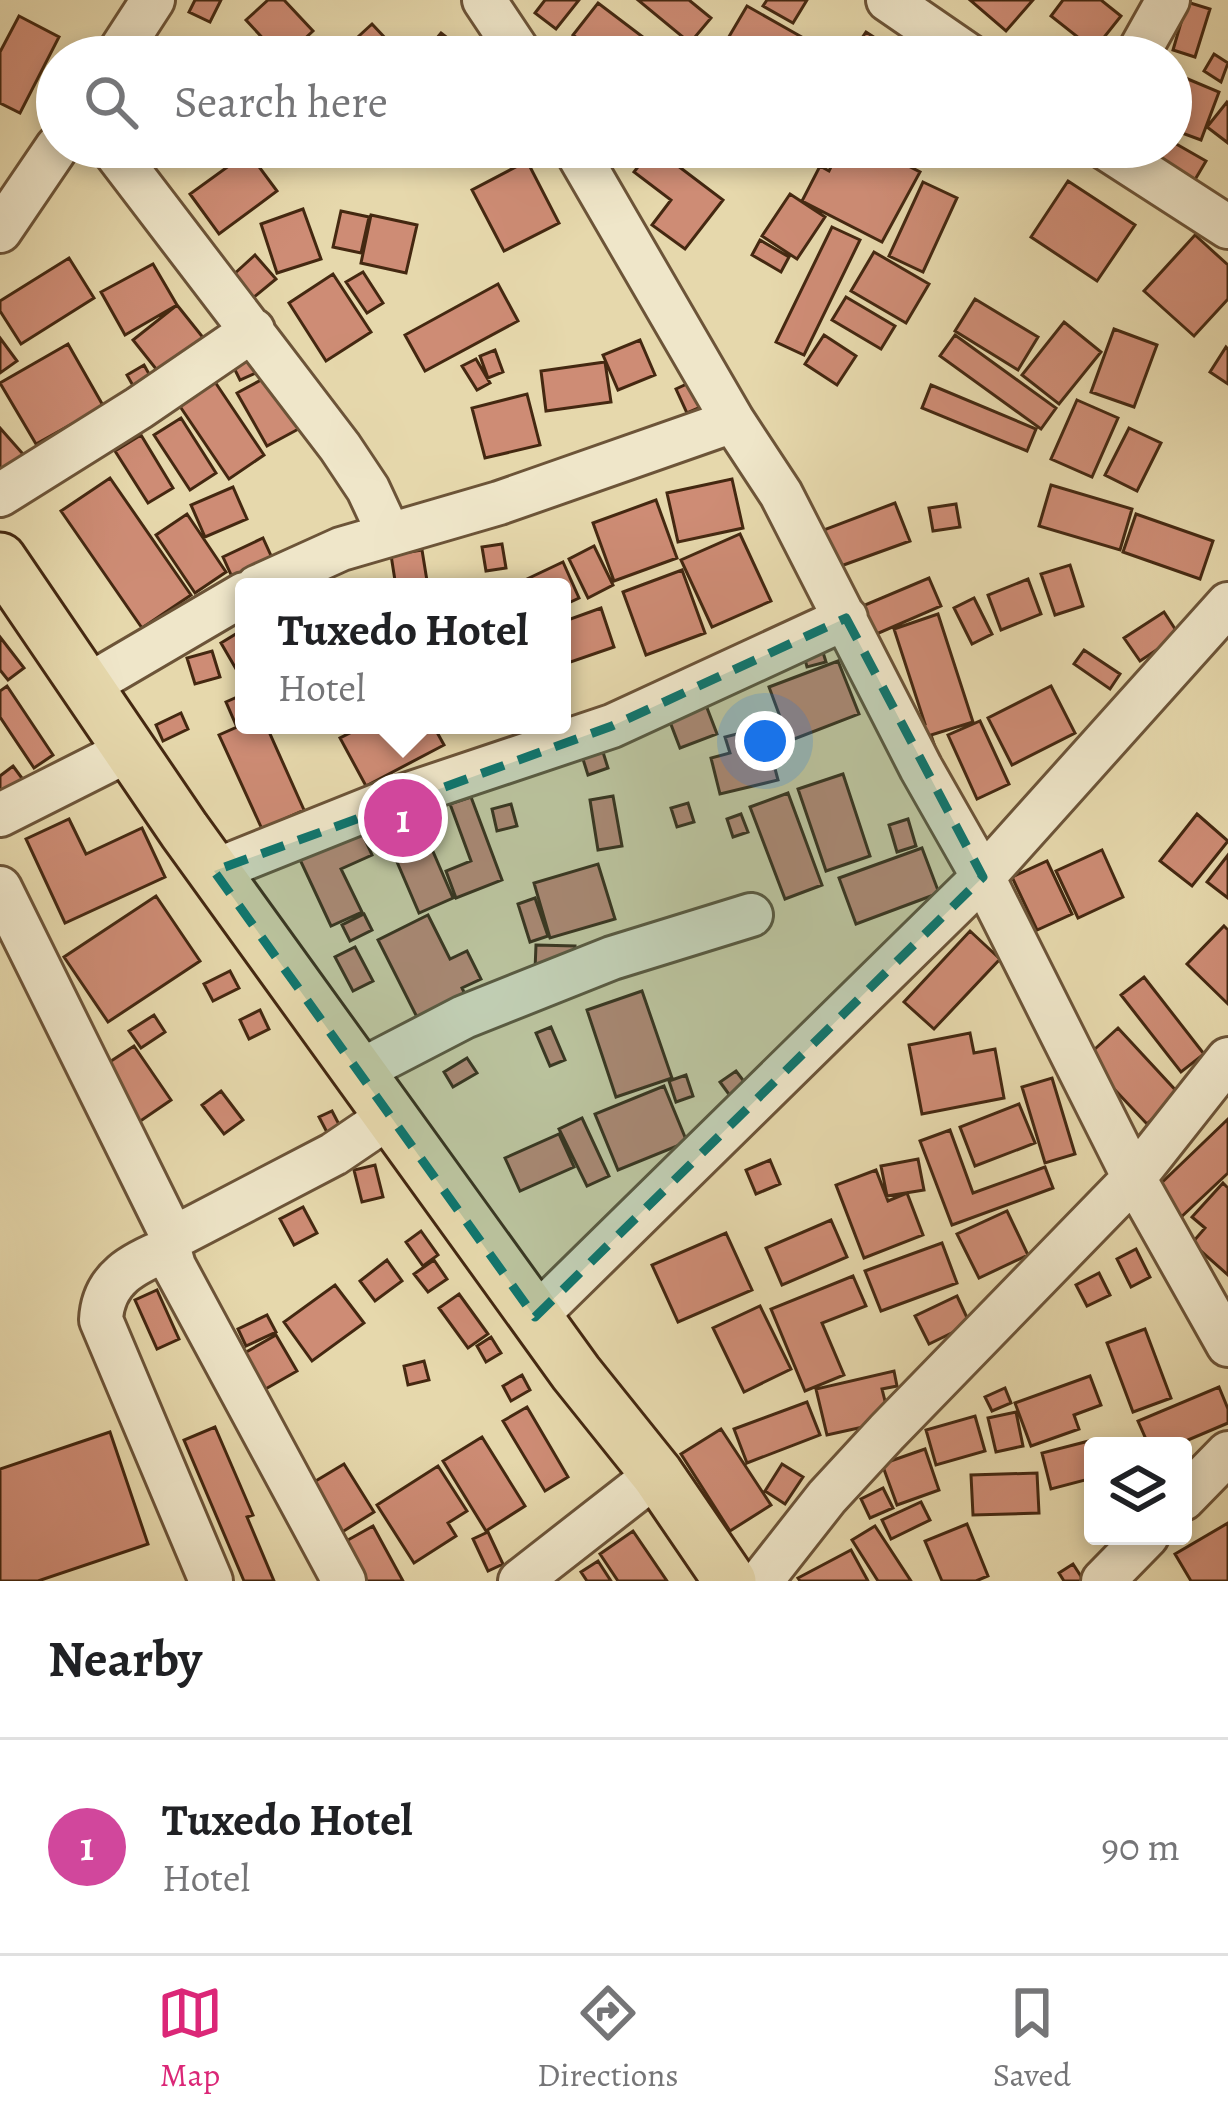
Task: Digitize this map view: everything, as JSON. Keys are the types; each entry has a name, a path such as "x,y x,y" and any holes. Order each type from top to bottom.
{"main road":[{"path":"0,560 214,871 536,1317 657,1474 730,1581"}],"street":[{"path":"130,36 153,0"},
{"path":"484,0 508,36"},
{"path":"888,0 940,36"},
{"path":"1148,36 1168,0"},
{"path":"0,231 43,168"},
{"path":"127,168 340,447 368,489 388,534"},
{"path":"586,168 733,421 781,494 921,768 983,877 1134,1178 1228,1345"},
{"path":"1137,168 1228,227"},
{"path":"0,495 253,330"},
{"path":"277,578 341,549 520,496 733,421"},
{"path":"87,686 235,599"},
{"path":"536,1317 983,877 1228,604"},
{"path":"214,871 391,800 612,726 846,618"},
{"path":"0,815 129,750"},
{"path":"0,888 171,1243 174,1266 344,1581"},
{"path":"358,1072 464,1017 570,975 751,915"},
{"path":"761,1581 826,1498 887,1432 1134,1178 1228,1059"},
{"path":"212,1581 100,1320 101,1306 116,1277 131,1265 334,1154 390,1116"},
{"path":"1192,1490 1228,1453"},
{"path":"520,1581 657,1474"},
{"path":"1103,1581 1138,1545"}],"highlighted area":[{"path":"846,618 983,877 535,1317 214,871 612,726"}],"building":[{"path":"195,0 221,0 210,22 189,12"},
{"path":"268,0 284,0 313,31 308,36 261,36 246,20"},
{"path":"545,0 579,0 556,29 535,13"},
{"path":"638,0 689,0 711,18 696,36 682,36"},
{"path":"767,0 807,0 793,23 763,6"},
{"path":"970,0 1033,0 1006,31"},
{"path":"1063,0 1101,0 1121,16 1105,36 1076,36 1051,16"},
{"path":"1187,2 1210,9 1195,57 1192,36 1177,36"},
{"path":"598,3 642,36 574,36"},
{"path":"747,6 800,36 729,36"},
{"path":"19,16 57,36 36,36 36,82 20,113 0,103 0,52"},
{"path":"372,24 383,36 359,36"},
{"path":"1214,54 1228,63 1221,82 1204,71"},
{"path":"1192,81 1219,92 1201,140 1192,137"},
{"path":"1228,103 1228,143 1207,127"},
{"path":"1192,153 1206,161 1193,183 1166,168 1192,168"},
{"path":"226,168 260,168 277,191 219,234 190,194"},
{"path":"514,168 531,168 559,223 504,251 472,190"},
{"path":"637,168 681,168 723,200 685,249 652,225 671,200 634,172"},
{"path":"819,168 912,168 920,172 882,242 802,201"},
{"path":"1068,181 1135,225 1097,281 1031,237"},
{"path":"923,182 957,198 923,272 889,256"},
{"path":"790,194 825,217 797,259 762,236"},
{"path":"303,209 321,259 277,273 261,224"},
{"path":"341,211 369,217 361,253 333,247"},
{"path":"371,215 417,225 406,273 361,263"},
{"path":"832,227 860,240 804,355 776,342"},
{"path":"1195,235 1228,265 1228,299 1194,336 1144,291"},
{"path":"760,240 789,257 781,272 752,255"},
{"path":"874,252 929,284 906,323 851,291"},
{"path":"255,255 276,279 253,298 233,275"},
{"path":"69,258 94,298 21,344 0,311 0,301"},
{"path":"153,264 177,305 125,335 101,292"},
{"path":"363,272 383,303 367,313 346,282"},
{"path":"333,274 371,332 326,361 289,303"},
{"path":"498,284 518,321 425,371 405,335"},
{"path":"846,297 895,326 881,349 832,320"},
{"path":"975,299 1038,337 1018,370 955,331"},
{"path":"177,305 209,345 164,379 133,340"},
{"path":"1064,322 1101,352 1059,404 1022,375"},
{"path":"1114,329 1157,345 1134,407 1091,392"},
{"path":"824,335 856,356 837,385 805,364"},
{"path":"955,335 1056,408 1041,429 940,356"},
{"path":"0,338 17,361 0,373"},
{"path":"640,340 655,375 618,390 603,355"},
{"path":"68,344 109,416 78,434 72,424 36,444 0,383"},
{"path":"1228,349 1228,384 1210,372"},
{"path":"495,350 503,372 488,378 480,356"},
{"path":"249,355 258,372 240,380 232,364"},
{"path":"476,359 490,383 477,390 462,366"},
{"path":"605,362 611,402 546,411 541,371"},
{"path":"144,365 153,381 136,391 127,375"},
{"path":"274,373 304,426 267,446 237,393"},
{"path":"211,376 264,455 229,479 175,399"},
{"path":"689,383 701,407 687,413 676,389"},
{"path":"931,385 1036,429 1027,451 922,408"},
{"path":"527,394 540,445 485,458 472,408"},
{"path":"1077,400 1118,418 1092,477 1051,459"},
{"path":"181,418 216,473 190,490 154,435"},
{"path":"0,428 30,462 0,483"},
{"path":"1129,428 1161,443 1137,491 1105,475"},
{"path":"141,435 173,488 148,503 115,451"},
{"path":"110,478 191,595 142,628 61,511"},
{"path":"732,479 743,528 678,542 667,493"},
{"path":"1051,485 1132,509 1120,550 1039,526"},
{"path":"233,487 247,519 205,537 191,505"},
{"path":"656,500 677,558 614,581 593,523"},
{"path":"895,503 910,541 827,571 813,534"},
{"path":"956,504 960,527 933,531 929,508"},
{"path":"187,514 226,572 195,593 156,535"},
{"path":"1136,514 1213,541 1200,579 1123,552"},
{"path":"740,534 771,601 712,627 681,560"},
{"path":"263,538 273,560 233,579 223,557"},
{"path":"502,544 506,568 486,571 482,547"},
{"path":"594,546 613,585 588,598 569,559"},
{"path":"422,550 427,578 395,578 391,555"},
{"path":"563,562 570,578 529,578"},
{"path":"1070,565 1083,606 1055,615 1041,574"},
{"path":"682,570 705,633 646,655 623,592"},
{"path":"929,578 941,606 865,639 853,610"},
{"path":"1028,579 1041,614 1001,630 988,595"},
{"path":"974,598 992,634 972,644 954,608"},
{"path":"601,608 614,647 571,662 571,619"},
{"path":"1164,612 1179,635 1140,661 1124,638"},
{"path":"938,614 973,722 931,735 937,753 910,729 925,724 894,629"},
{"path":"235,634 235,667 221,643"},
{"path":"0,637 24,668 8,680 0,670"},
{"path":"821,646 826,662 807,667 803,652"},
{"path":"1084,650 1120,674 1110,689 1074,664"},
{"path":"212,651 220,677 195,684 187,658"},
{"path":"838,661 859,714 789,741 769,687"},
{"path":"7,686 53,755 34,768 0,717 0,691"},
{"path":"1051,686 1075,733 1012,765 988,718"},
{"path":"235,698 235,723 226,702"},
{"path":"704,700 717,734 680,748 667,714"},
{"path":"181,713 188,729 163,741 156,725"},
{"path":"980,721 1009,784 977,799 948,735"},
{"path":"764,727 778,780 720,794 711,758 730,753 725,737"},
{"path":"235,728 235,734 270,734 304,810 262,829 219,735"},
{"path":"348,734 438,734 444,745 366,786 340,738"},
{"path":"602,749 608,768 588,775 582,756"},
{"path":"13,766 27,785 0,798 0,776"},
{"path":"843,774 870,856 826,871 798,789"},
{"path":"788,793 822,885 785,899 750,807"},
{"path":"613,796 622,846 598,850 590,800"},
{"path":"471,797 502,880 456,898 446,871 471,861 450,804"},
{"path":"688,803 694,822 677,827 671,808"},
{"path":"511,804 517,826 497,831 492,809"},
{"path":"416,812 453,898 419,913 382,827"},
{"path":"741,814 748,832 733,837 727,819"},
{"path":"1197,814 1228,841 1192,886 1160,861"},
{"path":"69,819 86,854 142,828 165,877 65,923 26,839"},
{"path":"908,819 916,846 897,852 889,825"},
{"path":"356,820 372,855 341,869 362,912 331,926 295,849"},
{"path":"922,848 939,893 856,924 839,878"},
{"path":"1102,850 1123,897 1078,918 1056,871"},
{"path":"1228,855 1228,898 1207,882"},
{"path":"1047,861 1072,914 1037,930 1012,877"},
{"path":"598,864 615,919 550,938 534,883"},
{"path":"156,896 200,961 108,1022 64,957"},
{"path":"535,898 548,936 530,942 518,904"},
{"path":"364,914 372,930 350,941 342,925"},
{"path":"428,915 450,959 467,951 481,979 462,988 470,1005 423,1029 378,940"},
{"path":"1224,926 1228,930 1228,1004 1187,964"},
{"path":"970,931 1000,959 934,1029 904,1002"},
{"path":"536,945 575,946 574,971 535,970"},
{"path":"355,947 373,981 353,991 335,957"},
{"path":"230,971 239,988 213,1001 204,984"},
{"path":"1144,977 1204,1054 1181,1072 1121,995"},
{"path":"642,991 672,1078 616,1097 587,1010"},
{"path":"260,1010 269,1029 249,1039 240,1020"},
{"path":"154,1015 165,1032 141,1048 129,1031"},
{"path":"551,1027 565,1060 550,1066 536,1033"},
{"path":"1118,1028 1180,1095 1147,1124 1085,1058"},
{"path":"970,1033 974,1053 995,1049 1004,1098 922,1114 909,1045"},
{"path":"134,1046 171,1100 139,1122 102,1067"},
{"path":"467,1058 477,1073 453,1087 444,1072"},
{"path":"736,1071 752,1092 736,1104 720,1082"},
{"path":"686,1075 693,1096 676,1102 669,1081"},
{"path":"1052,1078 1075,1154 1045,1163 1022,1087"},
{"path":"664,1086 687,1142 618,1170 595,1114"},
{"path":"221,1091 243,1120 224,1134 202,1105"},
{"path":"1019,1104 1035,1143 975,1166 960,1127"},
{"path":"332,1111 344,1134 331,1140 319,1117"},
{"path":"582,1118 609,1176 587,1186 559,1129"},
{"path":"1228,1119 1228,1173 1178,1220 1151,1193"},
{"path":"950,1130 973,1193 1045,1167 1053,1188 952,1225 920,1141"},
{"path":"559,1134 574,1167 520,1191 505,1158"},
{"path":"918,1159 924,1190 887,1196 881,1166"},
{"path":"770,1160 780,1184 756,1194 746,1170"},
{"path":"375,1165 383,1197 362,1202 354,1170"},
{"path":"876,1170 888,1201 907,1193 923,1235 864,1258 836,1185"},
{"path":"1223,1183 1228,1188 1228,1275 1192,1243 1205,1228 1192,1217"},
{"path":"303,1207 317,1233 294,1245 280,1219"},
{"path":"1007,1211 1028,1255 979,1278 957,1234"},
{"path":"831,1220 847,1257 782,1285 766,1248"},
{"path":"421,1231 438,1255 423,1266 406,1242"},
{"path":"726,1233 752,1290 678,1322 652,1265"},
{"path":"942,1243 957,1283 881,1311 865,1271"},
{"path":"1136,1249 1150,1277 1131,1287 1117,1259"},
{"path":"387,1260 402,1281 375,1301 360,1281"},
{"path":"434,1260 447,1279 428,1292 414,1274"},
{"path":"1099,1273 1110,1295 1087,1306 1076,1285"},
{"path":"853,1276 866,1306 822,1323 844,1375 805,1391 771,1309"},
{"path":"335,1285 364,1323 312,1361 284,1322"},
{"path":"157,1290 179,1339 157,1349 135,1300"},
{"path":"459,1294 488,1334 468,1348 439,1308"},
{"path":"957,1296 970,1324 929,1344 915,1316"},
{"path":"760,1306 791,1369 744,1392 713,1328"},
{"path":"267,1315 276,1332 246,1346 238,1329"},
{"path":"1145,1329 1171,1398 1133,1412 1107,1343"},
{"path":"276,1335 297,1371 255,1395 234,1359"},
{"path":"491,1337 501,1353 486,1362 477,1346"},
{"path":"424,1361 429,1380 408,1385 404,1366"},
{"path":"894,1371 897,1386 882,1389 890,1421 827,1435 816,1389"},
{"path":"522,1375 530,1390 511,1401 503,1386"},
{"path":"1090,1376 1101,1405 1074,1415 1079,1429 1031,1446 1015,1403"},
{"path":"1219,1387 1228,1409 1228,1423 1192,1438 1145,1437 1138,1421"},
{"path":"1005,1388 1011,1403 992,1411 985,1397"},
{"path":"807,1402 820,1435 747,1463 734,1429"},
{"path":"527,1407 568,1477 545,1491 503,1421"},
{"path":"1016,1412 1023,1446 996,1452 988,1418"},
{"path":"975,1416 985,1451 936,1465 926,1430"},
{"path":"215,1427 253,1515 247,1517 274,1581 244,1581 184,1440"},
{"path":"721,1429 771,1505 730,1531 681,1454"},
{"path":"110,1432 148,1544 38,1581 0,1581 0,1469"},
{"path":"482,1437 525,1506 486,1531 443,1461"},
{"path":"1084,1442 1084,1480 1051,1489 1042,1453"},
{"path":"925,1449 939,1490 897,1505 882,1464"},
{"path":"344,1464 374,1512 339,1534 309,1485"},
{"path":"782,1464 803,1477 785,1504 765,1491"},
{"path":"438,1466 467,1511 448,1523 456,1536 414,1563 377,1505"},
{"path":"1037,1473 1039,1513 973,1515 971,1475"},
{"path":"883,1488 893,1508 870,1518 861,1499"},
{"path":"921,1502 930,1520 891,1539 882,1520"},
{"path":"1228,1523 1228,1581 1191,1581 1175,1554"},
{"path":"967,1524 988,1576 976,1581 942,1581 925,1541"},
{"path":"373,1526 403,1581 359,1581 339,1545"},
{"path":"875,1526 911,1581 878,1581 852,1540"},
{"path":"633,1531 667,1581 618,1581 600,1554"},
{"path":"488,1532 503,1564 488,1571 473,1539"},
{"path":"851,1550 868,1581 798,1578"},
{"path":"598,1561 611,1581 587,1581 581,1572"},
{"path":"1073,1564 1084,1581 1064,1581 1059,1573"}],"place":[{"name":"Tuxedo Hotel","path":"403,818"}]}
